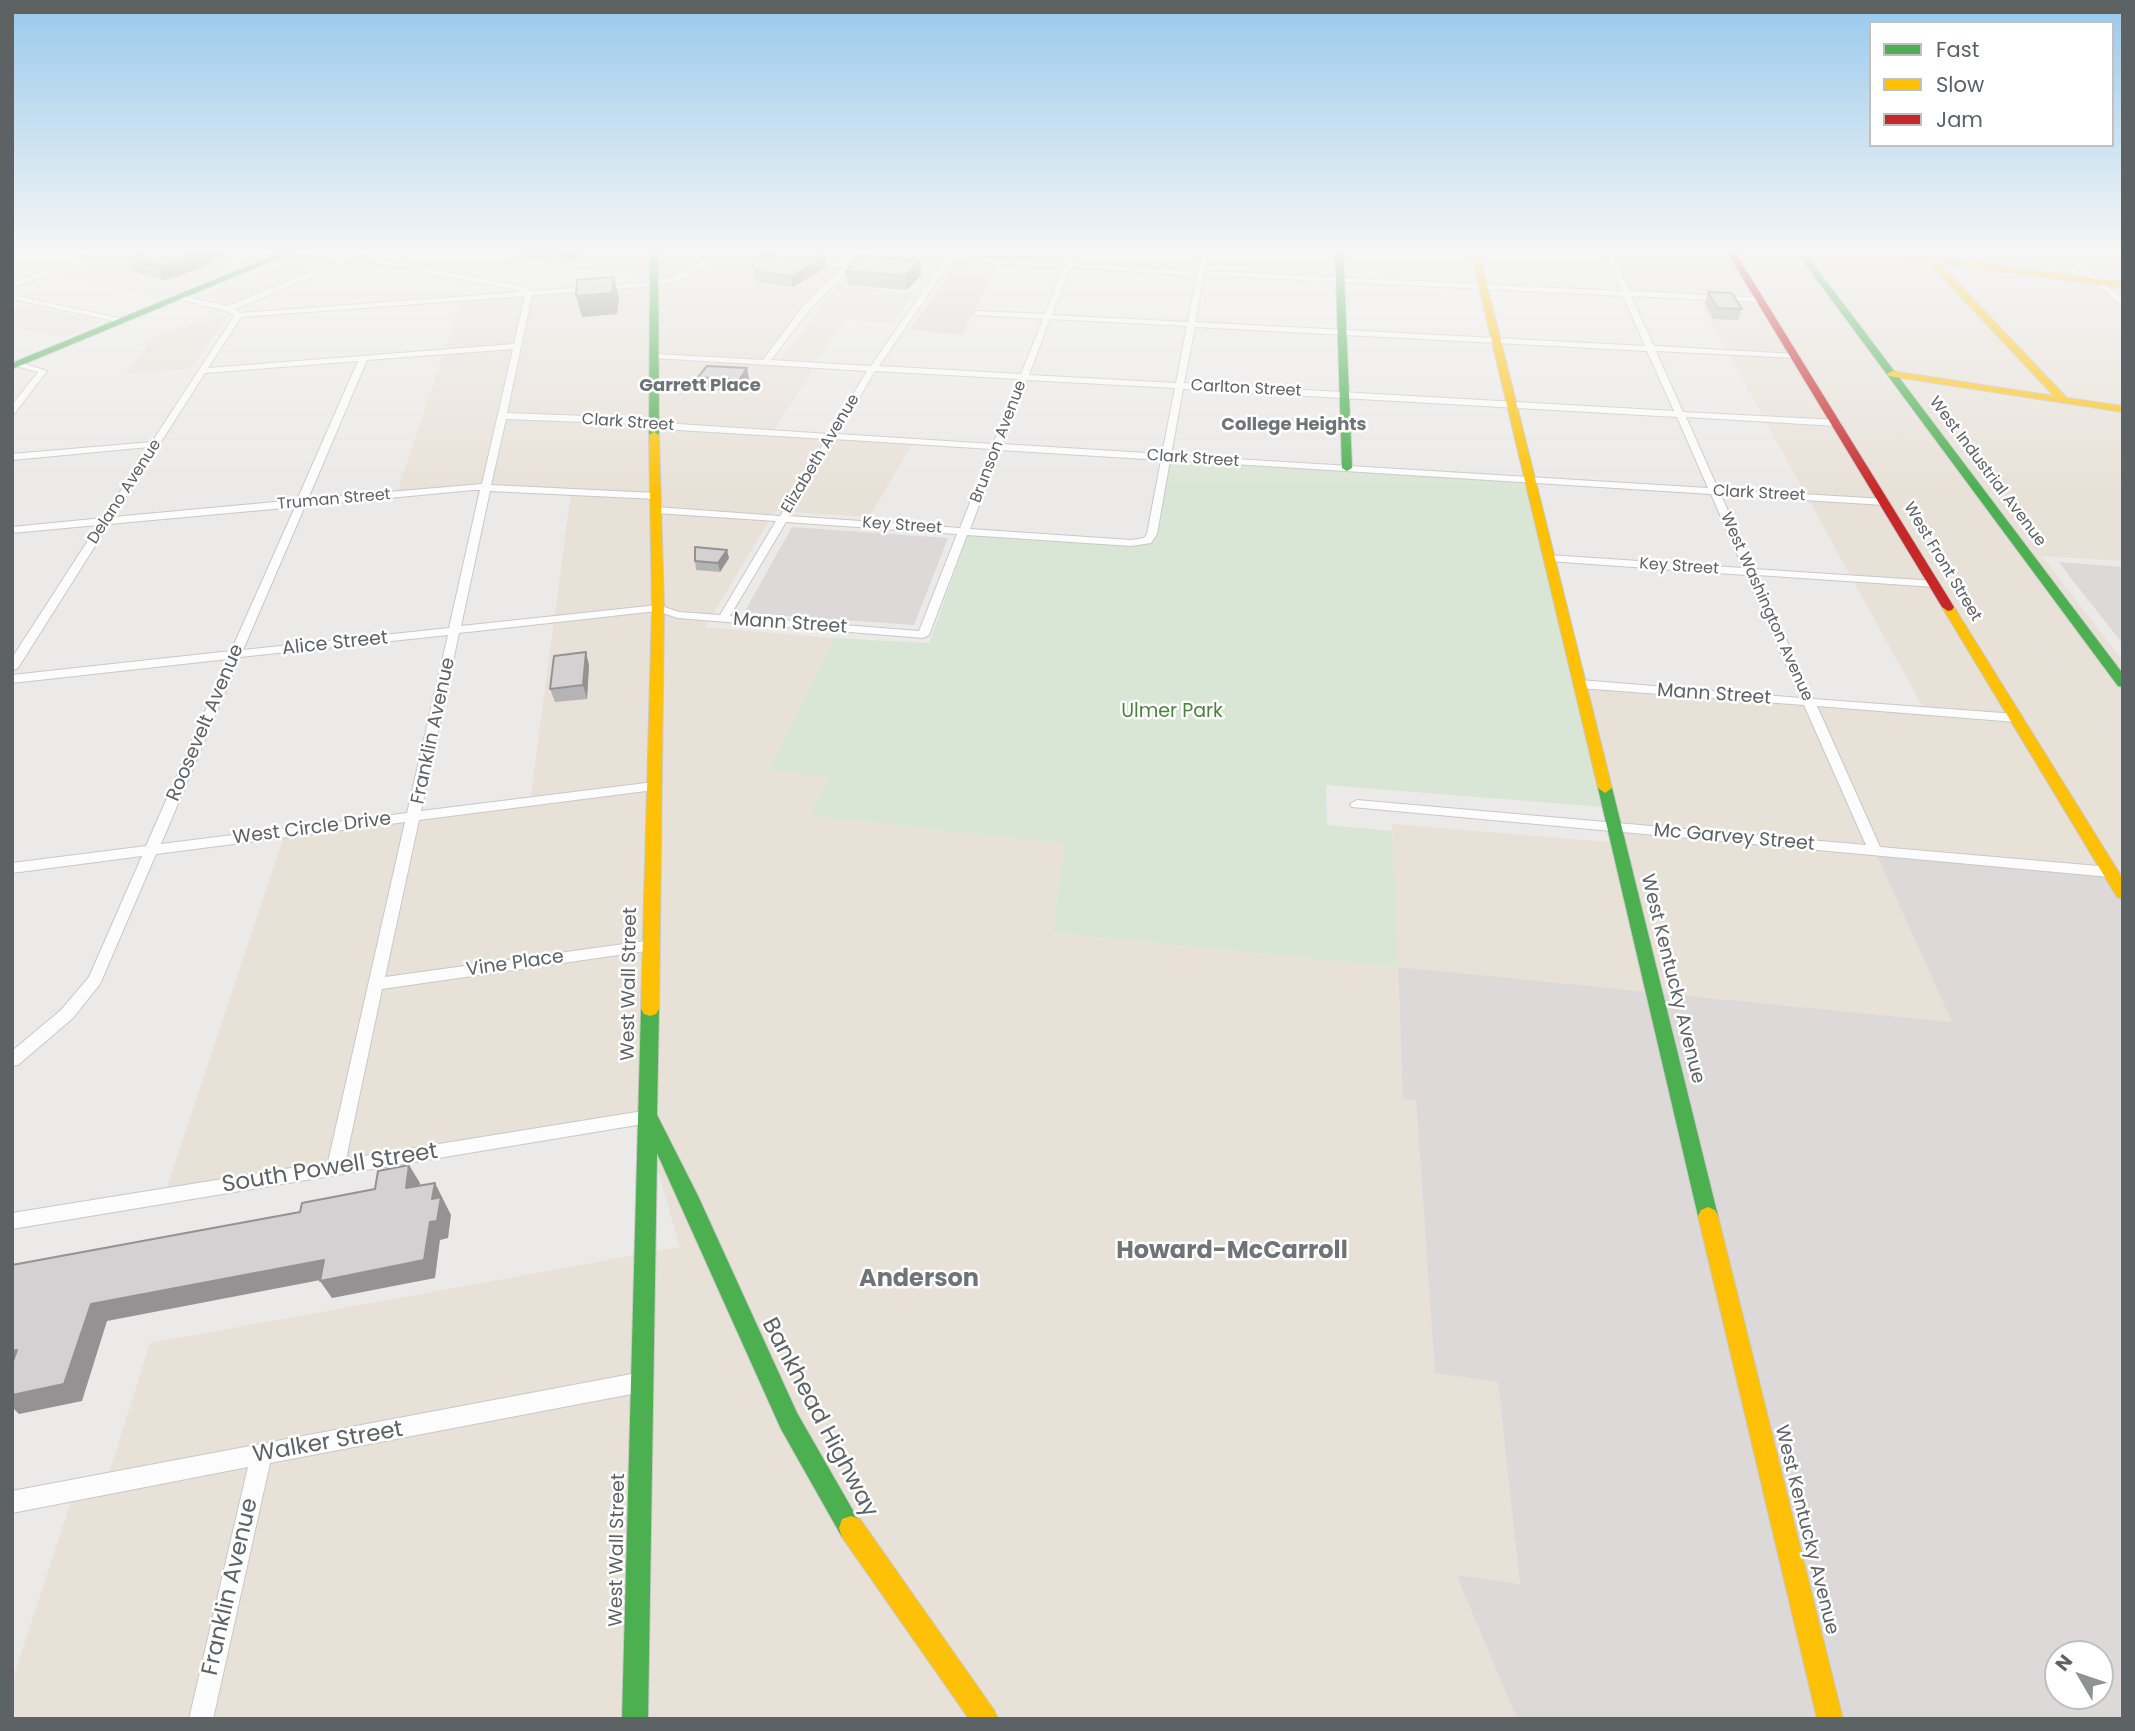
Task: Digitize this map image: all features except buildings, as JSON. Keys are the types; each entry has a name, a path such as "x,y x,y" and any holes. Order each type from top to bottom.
{"main road":[{"path":"14,364 101,330"},
{"name":"West Wall Street","path":"635,1719 658,608 655,330"},
{"path":"1342,330 1347,468"},
{"name":"West Kentucky Avenue","path":"1494,330 1830,1719"},
{"name":"West Front Street","path":"1780,330 2123,893"},
{"name":"West Industrial Avenue","path":"1859,330 2123,683"},
{"path":"1998,330 2064,400"},
{"path":"1892,374 2123,409"},
{"name":"Bankhead Highway","path":"649,1117 688,1196 789,1421 858,1540 985,1719"}],"street":[{"name":"Delano Avenue","path":"12,668 202,371 224,330"},
{"name":"Franklin Avenue","path":"335,1168 415,816 520,330"},
{"path":"766,361 790,330"},
{"name":"Elizabeth Avenue","path":"723,619 832,436 900,330"},
{"name":"Brunson Avenue","path":"923,635 1043,330"},
{"path":"1167,457 1190,330"},
{"path":"1288,330 1796,356"},
{"name":"West Washington Avenue","path":"1641,330 1875,850"},
{"path":"202,371 517,346"},
{"name":"Carlton Street","path":"655,356 1837,423"},
{"name":"Roosevelt Avenue","path":"12,1060 67,1014 91,986 364,358"},
{"path":"12,411 43,373 40,369 14,364"},
{"name":"Clark Street","path":"502,416 1885,502"},
{"path":"12,457 156,444"},
{"name":"Key Street","path":"656,503 783,518 1131,543 1147,541 1152,534 1167,457"},
{"name":"Truman Street","path":"12,530 486,488 656,503"},
{"name":"Key Street","path":"1549,558 1935,584"},
{"name":"Alice Street","path":"12,679 658,608"},
{"name":"Mann Street","path":"658,608 678,615 923,635"},
{"name":"Mann Street","path":"1580,684 2016,718"},
{"name":"West Circle Drive","path":"12,867 654,786"},
{"name":"Mc Garvey Street","path":"1357,804 2110,872"},
{"name":"Vine Place","path":"377,984 653,945"},
{"name":"South Powell Street","path":"12,1221 649,1117"},
{"name":"Walker Street","path":"12,1502 642,1382"},
{"name":"Franklin Avenue","path":"201,1719 261,1455"}],"shaded area":[{"path":"28,330 83,330 64,338"},
{"path":"175,330 218,330 191,369 126,374 154,336"},
{"path":"451,330 790,330 767,361 817,364 772,432 914,441 869,517 775,511 705,627 834,638 770,770 829,776 811,816 1064,844 1053,933 1397,967 1392,824 1610,842 1579,684 1925,711 1715,330 2123,330 2123,561 2042,556 2123,661 2123,871 1875,849 1952,1022 1398,967 1403,1098 1416,1100 1435,1372 1498,1382 1520,1584 1456,1576 1517,1719 12,1719 12,1681 77,1483 108,1476 150,1343 680,1247 650,1144 650,1115 165,1193 285,833 530,802 571,492 489,486 396,495"},
{"path":"804,330 838,330 815,361 781,359"},
{"path":"917,330 965,330 962,335"},
{"path":"792,527 948,538 914,625 744,613"},
{"path":"2059,562 2123,567 2123,644 2070,577"},
{"path":"1874,849 2123,871 2123,1719 1517,1719 1456,1575 1520,1584 1498,1382 1435,1373 1416,1100 1403,1099 1398,967 1952,1022"}],"green space":[{"name":"Ulmer Park","path":"1169,458 1527,481 1603,807 1326,785 1327,825 1392,831 1398,967 1053,933 1064,844 811,816 829,776 769,771 834,638 929,643 969,532 1147,543"}],"railway":[{"path":"1824,330 1889,423"},
{"path":"1888,421 2043,643"},
{"path":"2042,642 2123,757"}],"traffic: fast":[{"path":"12,366 100,330"},
{"path":"654,330 654,435"},
{"path":"1342,330 1347,468"},
{"path":"1858,330 2123,683"},
{"path":"1605,788 1708,1216"},
{"path":"635,1719 650,1009"},
{"path":"649,1118 688,1196 789,1421 851,1528"}],"traffic: slow":[{"path":"1494,330 1605,788"},
{"path":"1997,330 2064,400"},
{"path":"1892,374 2123,409"},
{"path":"650,1009 658,608 654,435"},
{"path":"1948,607 2123,893"},
{"path":"1708,1216 1830,1719"},
{"path":"851,1528 985,1719"}],"traffic: jam":[{"path":"1778,330 1948,607"}],"district":[{"name":"Garrett Place","path":"700,386"},
{"name":"College Heights","path":"1294,425"},
{"name":"Howard-McCarroll","path":"1232,1252"},
{"name":"Anderson","path":"919,1280"}]}
